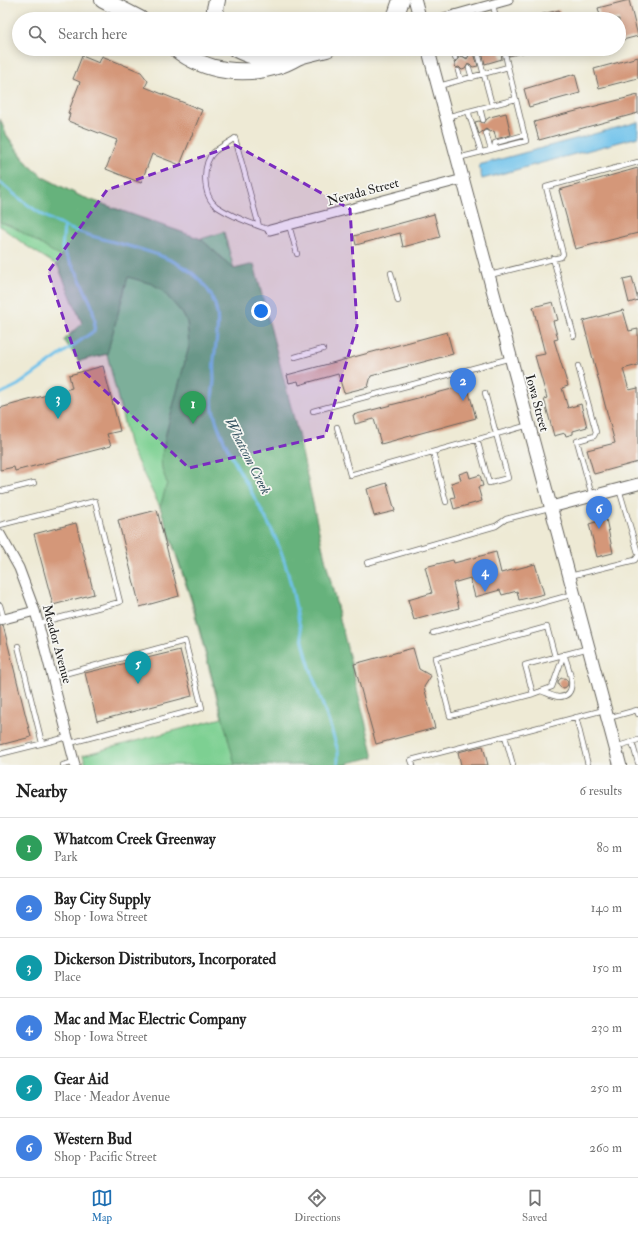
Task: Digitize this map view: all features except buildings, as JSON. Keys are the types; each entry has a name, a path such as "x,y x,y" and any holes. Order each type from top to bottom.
{"highway":[{"path":"103,0 126,12"},
{"path":"217,0 217,12"},
{"path":"397,12 401,0"},
{"path":"188,56 201,64 241,72 275,67 300,56"},
{"path":"249,56 264,59 300,56"}],"main road":[{"path":"415,0 418,12"},
{"name":"Iowa Street","path":"430,56 620,765"}],"street":[{"path":"475,12 492,4 508,0"},
{"name":"Nevada Street","path":"270,230 462,179"},
{"path":"551,507 638,484"},
{"name":"Meador Avenue","path":"0,534 19,568 39,623 75,764"},
{"path":"2,619 35,611"}],"lane":[{"path":"492,4 494,12"},
{"path":"479,56 492,105"},
{"path":"457,158 526,141 506,56"},
{"path":"438,87 508,67"},
{"path":"469,68 472,78"},
{"path":"458,71 461,80"},
{"path":"446,117 516,99"},
{"path":"480,108 483,120"},
{"path":"468,111 481,152"},
{"path":"486,133 492,149"},
{"path":"259,226 235,138 213,153 205,172 205,185 209,197 215,205 243,221 270,230"},
{"path":"488,276 561,257 563,254 546,187 638,162"},
{"path":"289,225 297,254"},
{"path":"553,258 574,336"},
{"path":"391,273 398,301"},
{"path":"295,357 323,349"},
{"path":"312,411 511,358"},
{"path":"578,366 596,432 594,436 577,441 592,496"},
{"path":"477,439 488,482 491,483 508,478 509,476 485,393"},
{"path":"337,427 350,475 529,425"},
{"path":"432,452 446,502"},
{"path":"0,490 2,491 34,483"},
{"path":"619,489 638,553"},
{"path":"0,526 95,501 120,602 39,623"},
{"path":"367,563 496,526 506,520 551,507"},
{"path":"570,577 635,560 638,556"},
{"path":"433,633 574,594"},
{"path":"0,605 2,619"},
{"path":"555,657 547,627 435,658 450,716 533,694 552,687 564,654"},
{"path":"0,754 42,743 69,740 202,708 185,641 53,677"},
{"path":"18,646 42,743"},
{"path":"533,694 525,665 589,648"},
{"path":"541,691 559,697 566,695 570,690 573,684 564,654"},
{"path":"413,765 411,760 576,717 637,710 638,714"},
{"path":"576,717 588,765"},
{"path":"505,736 513,765"},
{"path":"615,747 638,740"},
{"path":"632,742 638,763"},
{"path":"63,765 75,764"}],"highlighted area":[{"path":"235,145 350,209 357,326 325,436 189,468 80,368 48,272 107,190"}],"green space":[{"path":"0,119 6,134 29,165 43,177 80,196 201,239 224,232 234,269 323,550 340,619 315,626 348,765 86,765 83,755 222,718 191,600 160,507 130,447 107,354 79,361 64,340 82,323 58,266 25,245 0,226"},
{"path":"0,119 6,134 16,150 29,165 43,177 80,196 201,239 234,269 254,264 298,434 323,550 374,757 348,763 348,765 235,765 192,600 160,507 167,483 162,469 161,459 166,433 189,346 187,322 182,313 161,289 152,284 128,277 107,354 79,361 64,340 82,323 58,266 61,257 15,228 0,222"}],"water":[{"path":"638,122 638,137 482,179 479,165"}],"waterway":[{"name":"Whatcom Creek","path":"0,182 31,207 57,223 82,233 154,253 171,260 187,269 208,289 213,299 218,318 212,399 213,410 218,427 234,461 271,527 283,558 291,586 303,643 314,681 338,751 338,765"},
{"path":"0,394 18,385 94,331 95,321 92,306 77,273 62,249 64,227"}],"place":[{"name":"Bay City Supply","path":"463,401"},
{"name":"Dickerson Distributors, Incorporated","path":"58,419"},
{"name":"Whatcom Creek Greenway","path":"193,424"},
{"name":"Western Bud","path":"599,529"},
{"name":"Mac and Mac Electric Company","path":"485,592"},
{"name":"Gear Aid","path":"138,684"}]}
